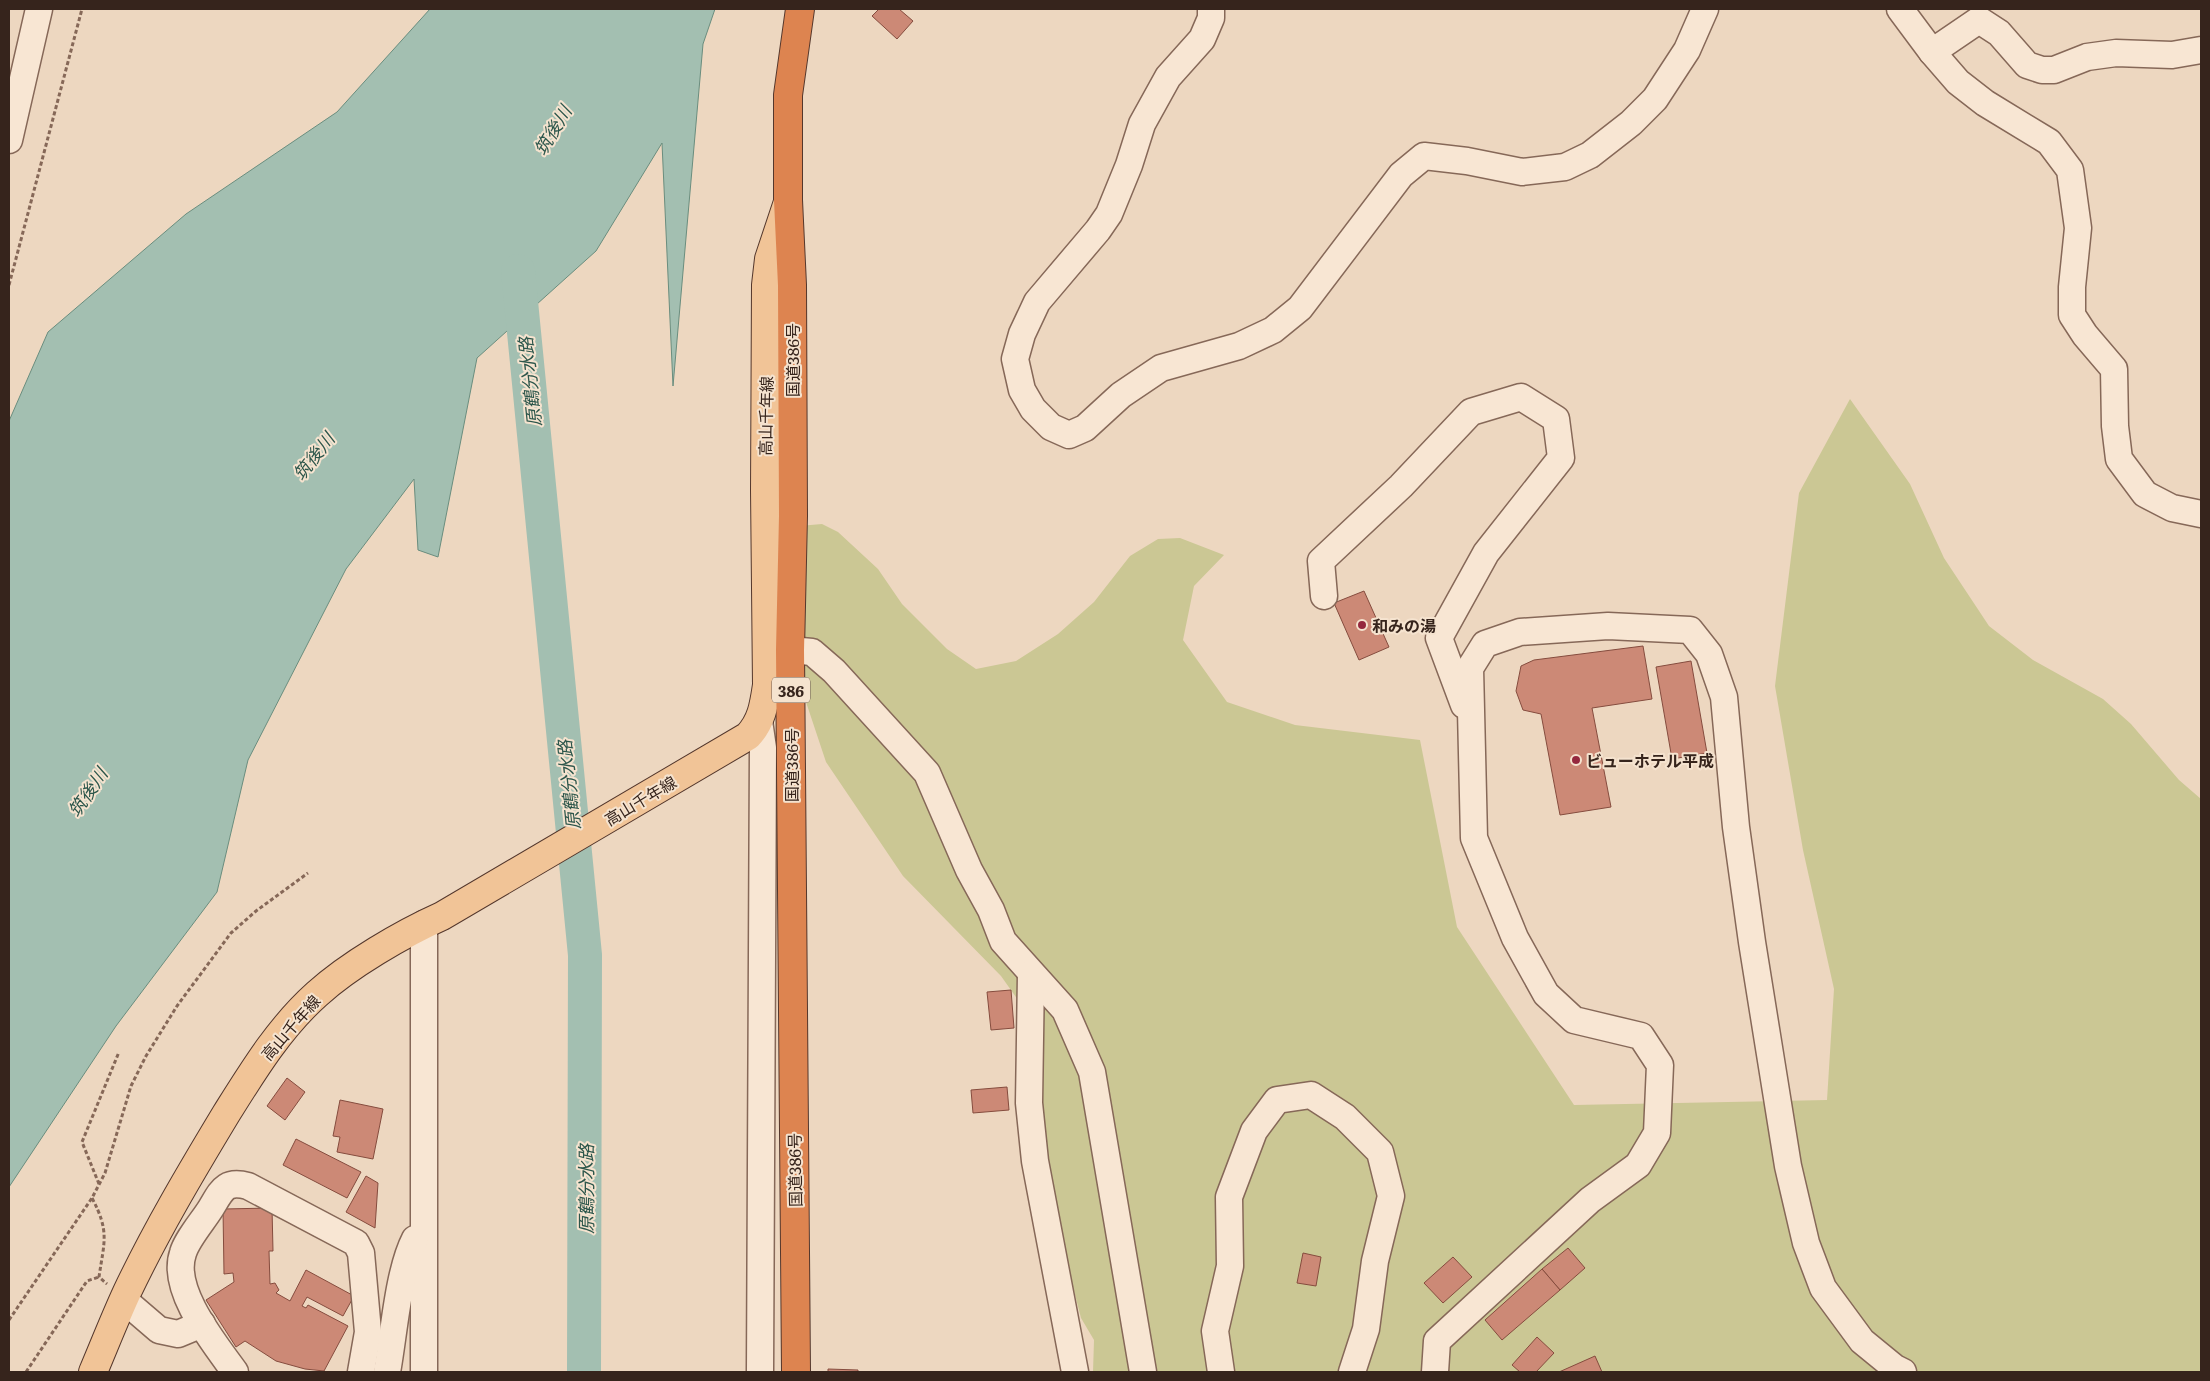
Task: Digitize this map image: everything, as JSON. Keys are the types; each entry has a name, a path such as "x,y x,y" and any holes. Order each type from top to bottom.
{"highway":[{"name":"国道386号","path":"796,1372 790,650 793,516 792,285 788,200 788,95 800,9"}],"main road":[{"name":"高山千年線","path":"93,1372 124,1300 192,1170 251,1074 298,1012 331,982 754,728 764,706 767,685 765,500 766,285 769,259 788,200"}],"street":[{"path":"9,140 39,9"},
{"path":"1211,9 1211,18 1202,39 1168,77 1142,124 1130,165 1109,214 1098,230 1037,302 1022,334 1016,359 1022,390 1033,409 1050,427 1069,435 1085,428 1122,395 1162,368 1239,346 1273,330 1300,308 1402,174 1424,156 1467,161 1522,172 1565,167 1590,155 1631,123 1655,99 1687,50 1705,9"},
{"path":"1900,9 1932,52 1958,82 1985,103 2049,142 2070,170 2078,228 2072,286 2072,315 2084,335 2114,369 2115,426 2119,459 2145,494 2172,508 2201,514"},
{"path":"1932,52 1979,20 1999,33 2027,65 2042,70 2054,70 2087,57 2116,53 2172,55 2201,50"},
{"path":"1324,596 1321,561 1401,486 1471,412 1521,397 1556,419 1561,458 1486,554 1439,638 1471,725"},
{"path":"1435,1372 1437,1341 1590,1200 1638,1165 1657,1133 1660,1065 1641,1036 1574,1020 1546,994 1515,938 1474,838 1470,668 1485,644 1520,632 1608,626 1662,627 1690,630 1709,654 1724,697 1736,827 1752,942 1788,1166 1806,1243 1823,1288 1862,1341 1895,1368 1903,1372"},
{"path":"790,650 812,652 834,671 927,773 969,870 991,910 1003,941 1065,1010 1092,1072 1143,1372"},
{"path":"754,728 763,748 760,1372"},
{"path":"424,1372 423,1224 433,921"},
{"path":"1031,974 1029,1104 1034,1161 1074,1372"},
{"path":"1221,1372 1215,1331 1230,1266 1229,1197 1254,1131 1277,1100 1311,1095 1345,1117 1380,1152 1391,1196 1374,1261 1366,1329 1352,1372"},
{"path":"235,1372 202,1324 188,1298 183,1284 181,1268 183,1253 223,1188 235,1183 248,1186 356,1242 361,1253 368,1332 361,1372"},
{"path":"387,1372 410,1250 423,1224"},
{"path":"124,1300 159,1330 178,1334 202,1324"}],"path":[{"path":"9,285 82,9"},
{"path":"9,1320 92,1198 105,1173 131,1086 146,1056 177,1006 231,933 256,911 308,873"},
{"path":"99,1184 82,1142 119,1052"},
{"path":"92,1198 101,1215 106,1231 99,1277"},
{"path":"99,1277 124,1300"},
{"path":"26,1372 87,1281 99,1277"}],"shaded area":[{"path":"1850,399 1910,484 1944,558 1989,626 2033,660 2103,699 2131,724 2179,780 2201,799 2201,1372 1093,1372 1094,1340 1081,1318 1055,1217 1023,1007 1001,976 903,876 826,762 794,666 799,526 822,524 838,532 878,569 902,604 947,649 976,669 1016,661 1058,634 1094,602 1130,556 1158,539 1180,538 1224,555 1194,586 1183,640 1227,702 1295,725 1420,740 1457,927 1574,1105 1827,1100 1834,989 1803,850 1775,686 1799,493"}],"water":[{"name":"筑後川","path":"430,9 715,9 703,44 673,386 662,143 596,251 477,358 438,557 418,550 414,479 346,569 248,760 217,892 116,1026 9,1187 9,421 48,332 186,214 337,112"}],"building":[{"path":"879,9 899,9 913,21 897,39 872,16"},
{"name":"和みの湯","path":"1364,591 1389,647 1359,660 1334,603"},
{"name":"ビューホテル平成","path":"1643,646 1652,699 1592,708 1611,807 1560,815 1541,714 1523,710 1516,691 1521,666 1534,660"},
{"path":"1691,661 1707,753 1672,759 1656,667"},
{"path":"1011,990 1014,1028 991,1030 987,992"},
{"path":"287,1078 305,1092 285,1120 267,1106"},
{"path":"1007,1087 1009,1110 973,1113 971,1090"},
{"path":"340,1100 383,1109 373,1159 337,1152 340,1137 333,1136"},
{"path":"296,1139 361,1172 347,1198 283,1165"},
{"path":"366,1176 378,1183 375,1228 346,1212"},
{"path":"272,1208 273,1251 269,1251 270,1284 275,1283 279,1290 276,1293 290,1301 306,1270 354,1296 343,1316 307,1297 302,1306 306,1308 308,1305 348,1326 324,1371 305,1369 276,1361 245,1341 236,1347 206,1300 234,1282 233,1273 224,1274 223,1209"},
{"path":"1568,1248 1585,1268 1560,1290 1542,1269"},
{"path":"1303,1253 1321,1257 1316,1286 1297,1283"},
{"path":"1453,1257 1472,1277 1443,1303 1424,1283"},
{"path":"1542,1269 1560,1290 1502,1340 1485,1320"},
{"path":"1537,1337 1554,1353 1536,1372 1520,1372 1512,1365"},
{"path":"1595,1356 1602,1372 1559,1372"},
{"path":"828,1369 858,1370 858,1372 828,1372"}],"waterway":[{"name":"原鶴分水路","path":"518,271 585,955 584,1372"}],"place":[{"name":"和みの湯","path":"1362,625"},
{"name":"ビューホテル平成","path":"1576,760"}]}
